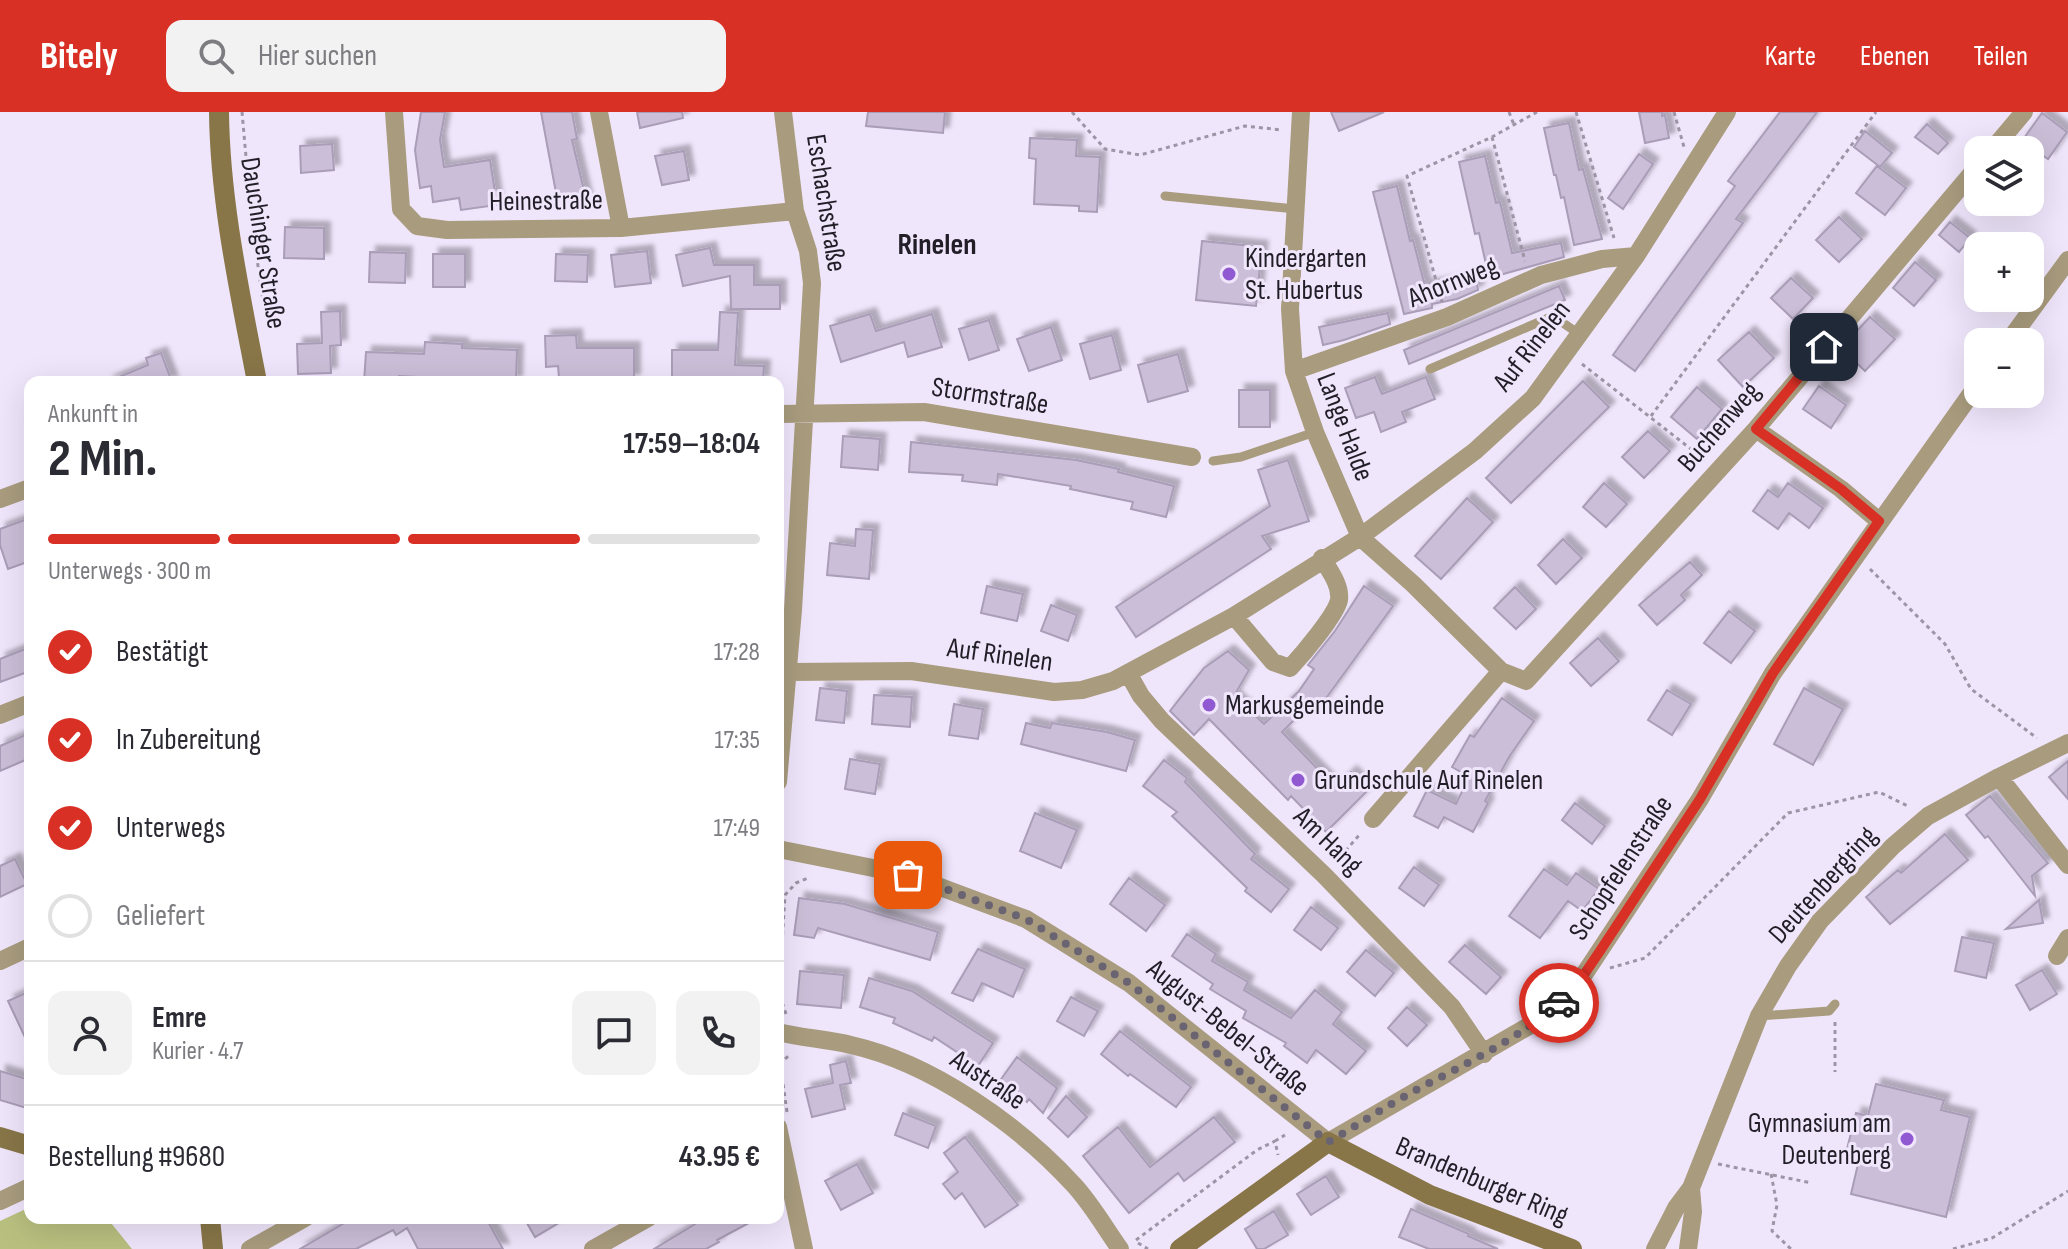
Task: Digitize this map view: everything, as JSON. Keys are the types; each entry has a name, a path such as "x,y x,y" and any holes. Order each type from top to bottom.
{"street":[{"name":"Dauchinger Straße","path":"219,112 233,252 256,376"},
{"name":"Heinestraße","path":"394,112 401,209 417,226 447,230 621,228 795,211"},
{"path":"599,112 621,228"},
{"name":"Eschachstraße","path":"783,112 795,211 808,251 812,283 804,415 785,610 788,672 784,716"},
{"name":"Lange Halde","path":"1301,112 1290,309 1294,371 1315,432 1360,537 1413,584 1501,671 1526,681"},
{"name":"Auf Rinelen","path":"788,672 911,671 1054,692 1082,690 1113,681 1234,616 1360,537 1475,451 1533,398 1727,112"},
{"path":"2004,136 2024,112"},
{"name":"Buchenweg","path":"1526,681 1756,429 1964,183"},
{"name":"Ahornweg","path":"1294,371 1447,317 1530,280 1602,259 1628,256"},
{"path":"2018,328 2068,260"},
{"name":"Schopfelenstraße","path":"1180,1249 1328,1142 1484,1054 1541,1019 1564,999 1583,976 1700,799 1773,673 1964,403"},
{"name":"Stormstraße","path":"784,414 924,412 1192,457"},
{"path":"1756,429 1841,489 1879,521"},
{"path":"0,499 24,490"},
{"path":"1234,616 1273,662 1290,668 1310,646 1339,601 1337,584 1322,558"},
{"path":"1373,819 1501,671"},
{"name":"Am Hang","path":"1128,673 1141,696 1162,721 1324,875 1452,1007 1484,1054"},
{"path":"0,715 24,705"},
{"name":"Deutenbergring","path":"1655,1249 1676,1208 1691,1188 1759,1016 1788,966 1820,921 1893,846 1928,816 2060,747"},
{"path":"1999,777 2068,865"},
{"name":"August-Bebel-Straße","path":"784,850 908,875 1026,919 1129,983 1328,1142"},
{"path":"2057,956 2068,938"},
{"path":"0,961 24,950"},
{"name":"Austraße","path":"784,1033 853,1045 919,1068 974,1101 1029,1142 1074,1185 1127,1245"},
{"path":"0,1137 24,1144"},
{"name":"Brandenburger Ring","path":"1328,1142 1430,1195 1569,1249"},
{"path":"784,1168 804,1249"},
{"name":"Deutenbergring","path":"1688,1249 1693,1212 1691,1188"},
{"path":"0,1201 24,1190"},
{"path":"207,1224 213,1249"},
{"path":"250,1249 294,1224"},
{"path":"593,1249 637,1224"}],"lane":[{"path":"1165,196 1296,209"},
{"path":"1430,369 1553,316 1579,334"},
{"path":"1213,461 1241,457 1315,432"},
{"path":"1759,1016 1832,1007"}],"path":[{"path":"242,112 252,224 266,317"},
{"path":"1072,112 1105,149 1140,155 1245,126 1300,131"},
{"path":"1509,112 1514,125"},
{"path":"1447,317 1407,176 1492,137 1537,112"},
{"path":"1576,112 1628,256"},
{"path":"1674,112 1690,168"},
{"path":"1651,416 1876,112"},
{"path":"1492,137 1530,280"},
{"path":"1566,352 1718,471"},
{"path":"1856,555 1945,644 1971,689 2060,747"},
{"path":"1583,976 1645,958 1788,813 1879,792 1928,816"},
{"path":"1324,875 1373,819"},
{"path":"1832,1007 1836,1025 1835,1072"},
{"path":"784,1059 803,1049"},
{"path":"1275,1141 1285,1135"},
{"path":"1703,1160 1812,1183"},
{"path":"1771,1174 1777,1205 1772,1231 1791,1249"},
{"path":"1953,1249 1992,1238 2068,1191"},
{"path":"1127,1245 1148,1249"}],"green space":[{"path":"24,1210 24,1224 112,1224 132,1249 0,1249 0,1221"}],"building":[{"path":"421,112 445,112 440,140 444,167 490,160 497,205 461,210 459,198 433,202 431,186 420,188 415,150"},
{"path":"541,112 572,112 577,139 572,140 587,203 559,209"},
{"path":"637,112 682,112 683,118 640,128"},
{"path":"868,112 945,112 943,133 866,126"},
{"path":"1331,112 1384,112 1339,131"},
{"path":"1639,112 1662,112 1669,138 1645,143"},
{"path":"1780,112 1817,112 1736,219 1743,223 1635,371 1613,355 1735,186 1728,181"},
{"path":"2042,113 2067,132 2048,159 2044,156 2044,136 2026,136"},
{"path":"1569,123 1579,170 1583,169 1602,239 1574,245 1544,128"},
{"path":"1927,124 1948,143 1938,154 1915,137"},
{"path":"1865,131 1892,153 1880,167 1854,147"},
{"path":"1030,138 1077,140 1076,156 1100,157 1097,212 1079,211 1079,206 1034,204 1036,159 1029,158"},
{"path":"332,144 334,170 301,173 300,146"},
{"path":"684,151 689,180 662,185 655,156"},
{"path":"1639,154 1653,164 1623,209 1608,198"},
{"path":"1485,156 1512,253 1561,243 1564,257 1489,278 1479,233 1475,234 1459,162"},
{"path":"1877,166 1906,188 1885,215 1856,193"},
{"path":"1397,186 1425,286 1476,278 1478,290 1457,299 1432,304 1432,308 1404,314 1373,192"},
{"path":"1839,217 1862,239 1839,262 1816,240"},
{"path":"1950,222 1964,233 1964,246 1959,252 1939,235"},
{"path":"285,227 324,228 324,259 284,258"},
{"name":"Kindergarten St. Hubertus","path":"1202,241 1262,247 1256,306 1196,300"},
{"path":"710,248 714,265 754,265 754,285 780,285 780,309 731,309 730,276 683,286 676,255"},
{"path":"647,251 651,283 615,287 611,255"},
{"path":"370,252 406,253 405,283 369,282"},
{"path":"433,254 465,254 465,287 433,287"},
{"path":"556,254 588,255 587,282 555,281"},
{"path":"1915,262 1936,280 1914,306 1893,288"},
{"path":"1791,278 1813,298 1793,319 1771,298"},
{"path":"1559,286 1565,300 1409,364 1404,350"},
{"path":"340,311 341,345 330,346 331,373 298,374 297,344 322,343 321,312"},
{"path":"720,312 738,313 735,365 764,366 763,376 672,376 672,350 718,350"},
{"path":"1388,313 1390,324 1323,345 1319,327"},
{"path":"870,314 876,331 932,314 942,347 908,357 904,342 841,362 830,326"},
{"path":"1870,317 1895,339 1865,371 1841,348"},
{"path":"989,320 999,350 969,360 959,329"},
{"path":"1051,327 1062,360 1029,371 1017,339"},
{"path":"1749,332 1774,358 1743,387 1718,360"},
{"path":"576,335 577,348 634,348 634,376 559,376 558,366 546,367 545,336"},
{"path":"1112,335 1121,370 1090,379 1080,344"},
{"path":"425,342 462,344 462,348 517,350 516,376 364,376 366,352 424,354"},
{"path":"161,353 170,376 121,376 148,365 146,358"},
{"path":"1178,354 1188,391 1148,402 1138,365"},
{"path":"1375,377 1382,394 1426,377 1435,399 1402,412 1406,422 1381,432 1374,412 1356,418 1345,388"},
{"path":"1583,381 1609,407 1511,503 1486,478"},
{"path":"1819,386 1846,405 1831,428 1803,409"},
{"path":"1697,387 1722,409 1697,439 1671,417"},
{"path":"1239,390 1270,390 1270,427 1239,427"},
{"path":"1648,431 1670,451 1644,478 1622,457"},
{"path":"843,436 880,439 878,470 841,467"},
{"path":"911,442 1076,460 1174,486 1166,517 1131,509 1133,502 1070,489 1071,486 998,474 997,485 962,481 963,475 909,472"},
{"path":"1288,460 1309,521 1262,536 1271,549 1136,637 1116,607 1270,506 1258,470"},
{"path":"1604,483 1627,504 1606,527 1583,507"},
{"path":"1788,483 1823,508 1809,528 1789,513 1778,529 1753,511 1768,490 1778,497"},
{"path":"1467,498 1493,522 1441,579 1415,556"},
{"path":"24,520 24,563 8,569 0,545 0,529"},
{"path":"856,529 873,530 869,579 827,575 830,543 855,546"},
{"path":"1563,539 1582,558 1556,584 1538,565"},
{"path":"1690,562 1702,575 1681,595 1685,600 1657,625 1639,605"},
{"path":"987,586 1023,594 1017,621 981,613"},
{"path":"1364,586 1393,606 1319,708 1311,703 1282,732 1335,787 1351,772 1368,790 1326,832 1291,796 1288,800 1209,719 1194,735 1170,711 1204,668 1228,651 1249,670 1234,696 1264,724 1299,691 1314,669 1308,665"},
{"path":"1515,587 1536,609 1516,629 1494,608"},
{"path":"1051,605 1077,615 1068,641 1041,631"},
{"path":"1729,611 1755,631 1731,663 1704,643"},
{"path":"1598,638 1619,661 1591,686 1570,663"},
{"path":"24,649 24,673 0,682 0,659"},
{"path":"820,688 847,691 844,723 816,720"},
{"path":"1804,688 1843,709 1813,765 1774,744"},
{"path":"1667,690 1691,704 1672,735 1648,720"},
{"path":"874,695 912,697 910,727 872,724"},
{"path":"1502,698 1534,721 1509,757 1485,801 1488,803 1473,832 1444,817 1438,828 1414,816 1427,790 1456,804 1469,777 1452,767 1470,735 1474,737"},
{"path":"954,704 983,709 978,739 949,735"},
{"path":"1026,723 1050,728 1052,723 1135,740 1126,771 1021,744"},
{"path":"24,736 24,761 0,771 0,746"},
{"path":"850,759 880,764 875,794 845,789"},
{"path":"1164,760 1187,778 1185,782 1255,854 1251,859 1289,889 1271,912 1245,891 1247,888 1172,816 1177,812 1143,786"},
{"path":"2068,761 2068,799 2049,777"},
{"path":"1990,796 2048,863 2032,876 2035,896 1988,836 1985,838 1966,815"},
{"path":"1575,803 1605,826 1592,844 1562,820"},
{"path":"1035,813 1077,830 1061,868 1020,851"},
{"path":"1945,834 1968,860 1890,924 1866,897 1898,870 1901,873"},
{"path":"15,859 24,878 24,885 0,897 0,866"},
{"path":"1414,867 1439,885 1424,906 1399,888"},
{"path":"1544,869 1567,885 1576,873 1599,889 1582,911 1568,901 1540,938 1509,916"},
{"path":"1129,878 1165,905 1146,931 1110,904"},
{"path":"799,898 845,904 938,932 930,960 818,928 814,938 794,935"},
{"path":"2039,900 2043,923 2006,929"},
{"path":"1311,907 1338,928 1321,950 1294,930"},
{"path":"1187,934 1216,954 1212,961 1248,982 1244,990 1291,1018 1315,990 1342,1012 1333,1024 1366,1051 1346,1074 1316,1050 1307,1063 1284,1046 1286,1043 1243,1018 1246,1011 1210,989 1213,984 1172,956"},
{"path":"1962,937 1994,943 1986,978 1955,971"},
{"path":"1465,945 1501,977 1486,994 1449,962"},
{"path":"978,949 1025,969 1013,997 982,983 973,1001 952,993"},
{"path":"1366,950 1394,973 1375,996 1347,972"},
{"path":"2042,970 2057,994 2030,1010 2016,985"},
{"path":"800,971 844,975 841,1008 797,1004"},
{"path":"869,978 912,991 993,1043 978,1066 934,1037 932,1041 893,1023 895,1018 860,1007"},
{"path":"24,994 24,1035 8,1001"},
{"path":"1071,997 1098,1011 1084,1036 1057,1021"},
{"path":"1407,1007 1427,1025 1407,1046 1388,1028"},
{"path":"1120,1031 1191,1087 1176,1107 1101,1054"},
{"path":"1017,1057 1057,1088 1043,1113 1029,1099 1027,1102 999,1082"},
{"path":"846,1061 851,1083 840,1085 845,1109 812,1117 805,1089 833,1083 830,1065"},
{"path":"0,1071 24,1078 24,1107 0,1100"},
{"name":"Gymnasium am Deutenberg","path":"1876,1084 1944,1100 1941,1110 1970,1117 1946,1217 1851,1194 1858,1164 1844,1161 1856,1113 1868,1116"},
{"path":"1066,1096 1087,1117 1068,1137 1048,1118"},
{"path":"903,1113 936,1126 928,1148 895,1135"},
{"path":"1214,1117 1235,1142 1184,1181 1178,1173 1129,1213 1083,1156 1118,1127 1150,1167"},
{"path":"965,1137 1018,1205 985,1227 962,1193 955,1199 943,1184 958,1172 944,1153"},
{"path":"857,1164 873,1193 841,1210 825,1181"},
{"path":"1326,1176 1339,1197 1311,1215 1297,1194"},
{"path":"1411,1209 1498,1249 1429,1249 1399,1237"},
{"path":"1274,1211 1288,1235 1264,1249 1257,1249 1245,1229"},
{"path":"343,1224 489,1224 503,1249 418,1249 407,1228 396,1235 393,1230 356,1249 300,1249"},
{"path":"527,1224 557,1224 535,1237"},
{"path":"695,1224 747,1224 706,1249 654,1249"}],"way so far":[{"path":"908,875 1026,919 1129,983 1328,1142 1484,1054 1541,1019 1559,1003"}],"place":[{"name":"Kindergarten St. Hubertus","path":"1229,274"},
{"name":"Markusgemeinde","path":"1209,705"},
{"name":"Grundschule Auf Rinelen","path":"1298,780"},
{"name":"Gymnasium am Deutenberg","path":"1907,1139"}],"district":[{"name":"Rinelen","path":"937,245"}],"route":[{"path":"1559,1003 1600,951 1700,799 1773,673 1879,521 1841,489 1756,429 1824,347"}]}
